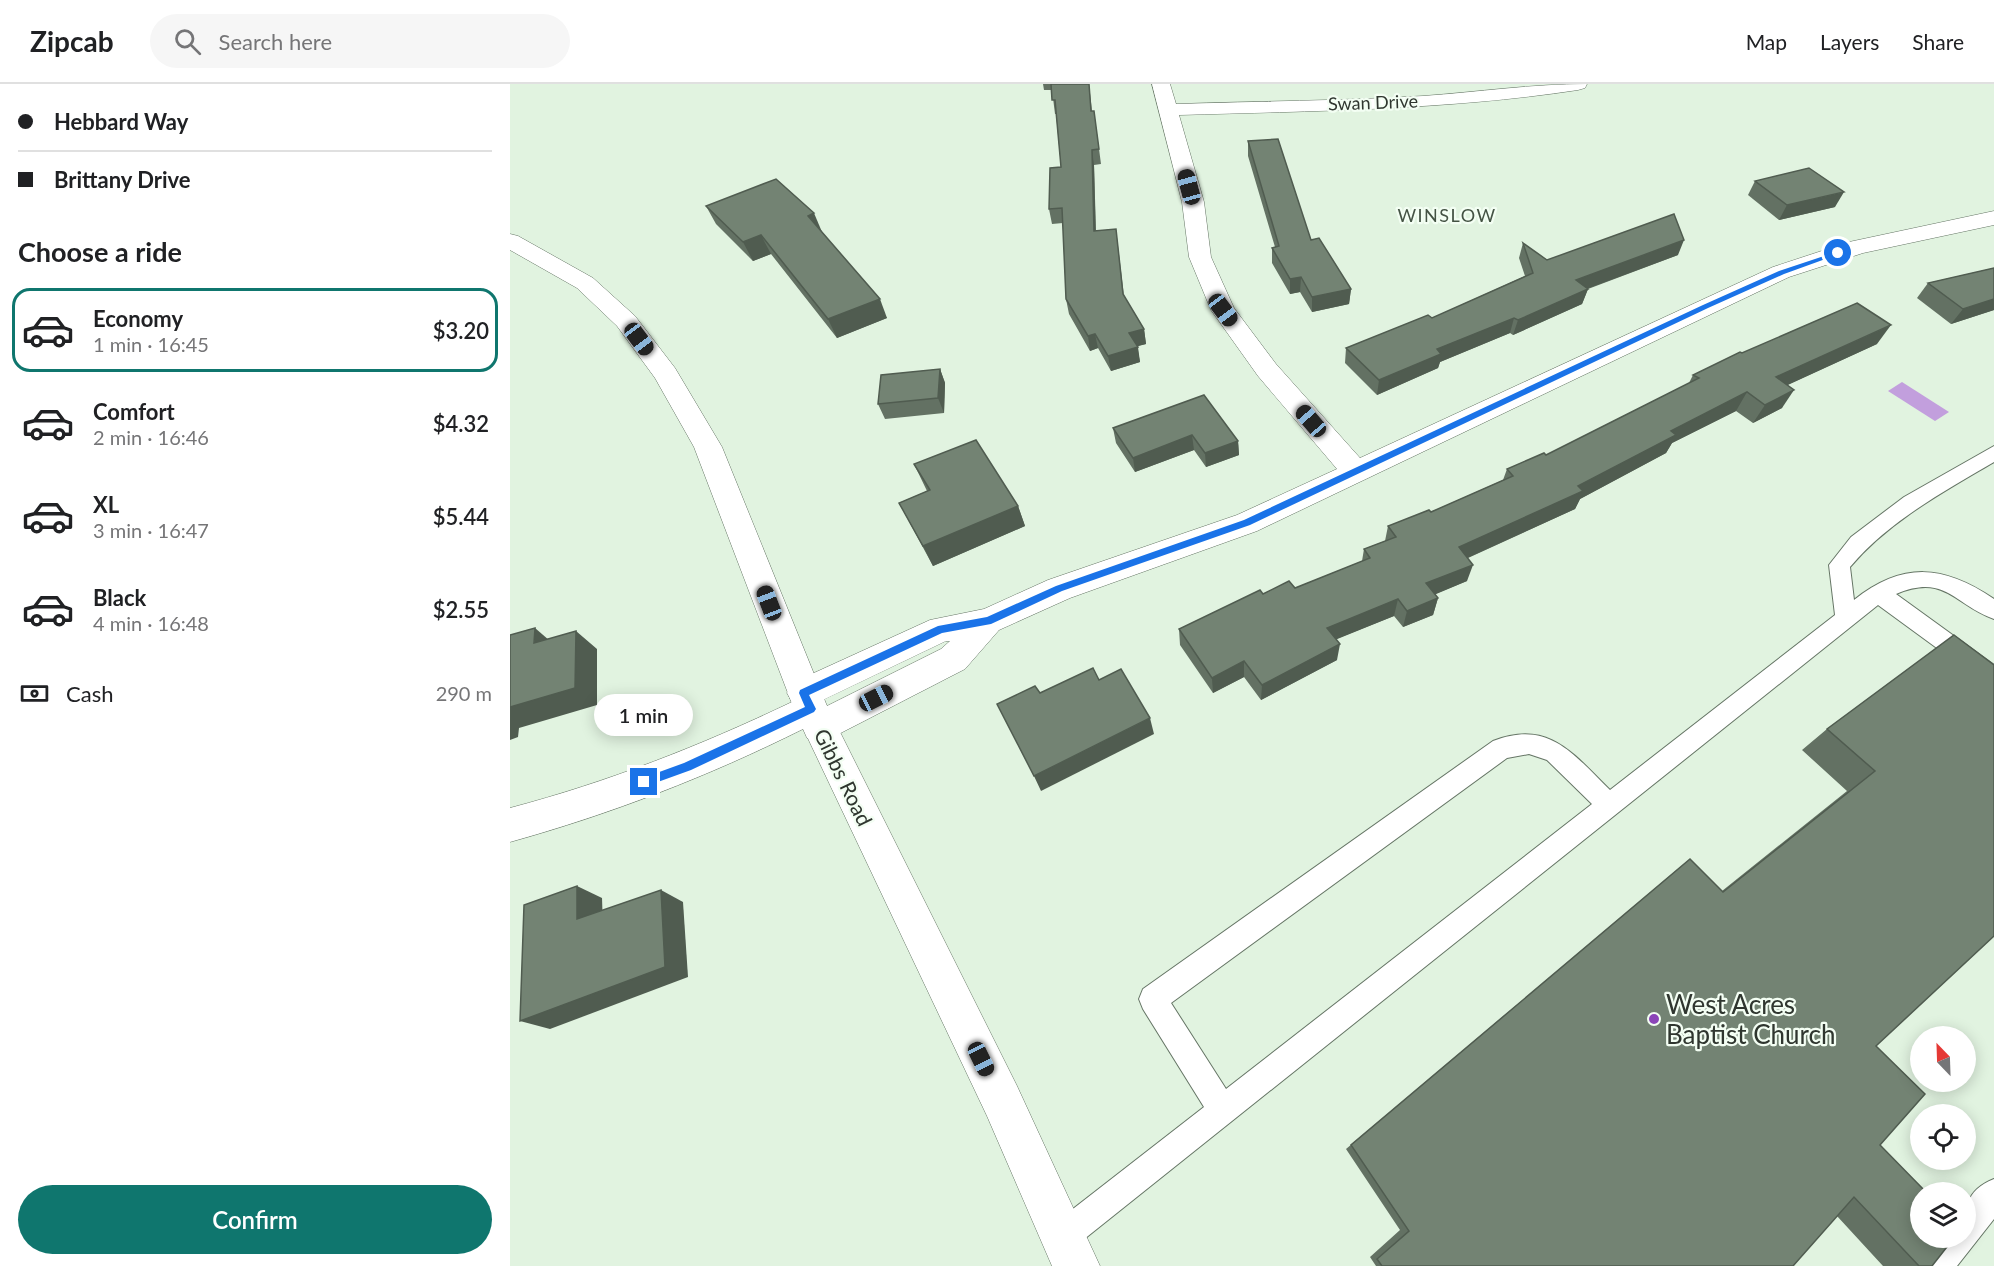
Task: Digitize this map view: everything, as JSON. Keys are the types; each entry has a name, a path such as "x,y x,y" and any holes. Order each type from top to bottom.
{"street":[{"path":"1161,84 1193,202 1200,257 1223,310 1267,370 1355,471"},
{"name":"Swan Drive","path":"1167,110 1442,100 1517,95 1578,84"},
{"path":"510,825 556,813 687,766 811,710 953,659 988,621 1059,589 1247,523 1781,272 1857,247 1994,218"},
{"name":"Gibbs Road","path":"510,241 585,283 626,321 666,374 708,447 811,710 1002,1101 1069,1251"}],"lane":[{"path":"1846,618 1839,566 1858,543 1911,502 1994,453"},
{"path":"1069,1251 1222,1109 1878,593 1904,581 1926,578 1951,583 1994,609"},
{"path":"1878,593 1994,677"},
{"path":"1222,1109 1153,999 1501,748 1529,743 1555,752 1610,806"},
{"path":"1976,1216 1994,1194"},
{"path":"1936,1266 1951,1248"}],"shaded area":[{"path":"1902,382 1949,412 1935,421 1888,391"}],"building":[{"path":"1051,84 1089,84 1091,111 1094,111 1099,149 1092,150 1094,231 1116,229 1123,294 1144,329 1129,333 1138,347 1108,356 1095,334 1088,336 1066,299 1062,208 1049,209 1050,168 1061,167 1055,100 1052,100"},
{"path":"1278,139 1311,240 1319,238 1351,289 1312,297 1301,277 1290,279 1272,248 1279,246 1248,141"},
{"path":"1809,168 1844,192 1787,205 1755,181"},
{"path":"776,179 814,213 808,216 880,299 828,319 761,235 743,242 706,206"},
{"path":"1674,214 1684,240 1576,280 1588,289 1518,320 1514,318 1437,349 1441,354 1379,380 1346,348 1428,315 1432,318 1533,273 1523,243 1547,260"},
{"path":"1994,268 1994,299 1963,309 1928,283"},
{"path":"1857,303 1891,325 1776,377 1794,390 1765,405 1747,392 1671,431 1676,435 1578,486 1583,491 1459,547 1473,565 1426,583 1438,598 1407,611 1398,599 1327,628 1340,644 1262,685 1244,661 1212,678 1179,629 1260,590 1263,594 1289,581 1295,588 1370,558 1364,549 1396,537 1388,526 1429,510 1431,512 1513,476 1507,469 1544,453 1546,455 1699,378 1693,375 1740,352"},
{"path":"940,369 938,398 878,404 881,375"},
{"path":"1204,395 1238,441 1205,453 1192,435 1133,458 1113,428"},
{"path":"976,440 1018,506 923,546 899,503 930,490 914,464"},
{"path":"535,628 534,643 576,631 575,688 510,707 510,635"},
{"name":"West Acres Baptist Church","path":"1954,635 1994,665 1994,936 1876,1046 1910,1079 1910,1092 1925,1094 1916,1104 1910,1104 1910,1111 1880,1145 1916,1182 1910,1182 1910,1248 1946,1248 1932,1266 1919,1266 1854,1197 1793,1266 1382,1266 1377,1259 1409,1231 1351,1145 1690,859 1723,892 1875,771 1827,729"},
{"path":"1093,668 1099,680 1121,669 1150,718 1034,776 997,704 1035,686 1040,693"},
{"path":"577,886 577,919 661,890 665,967 520,1021 524,905"}],"place":[{"name":"West Acres Baptist Church","path":"1654,1019"}],"district":[{"name":"WINSLOW","path":"1447,215"}],"route":[{"path":"644,782 687,766 811,709 804,693 941,629 988,621 1059,589 1247,523 1781,272 1838,253"}]}
